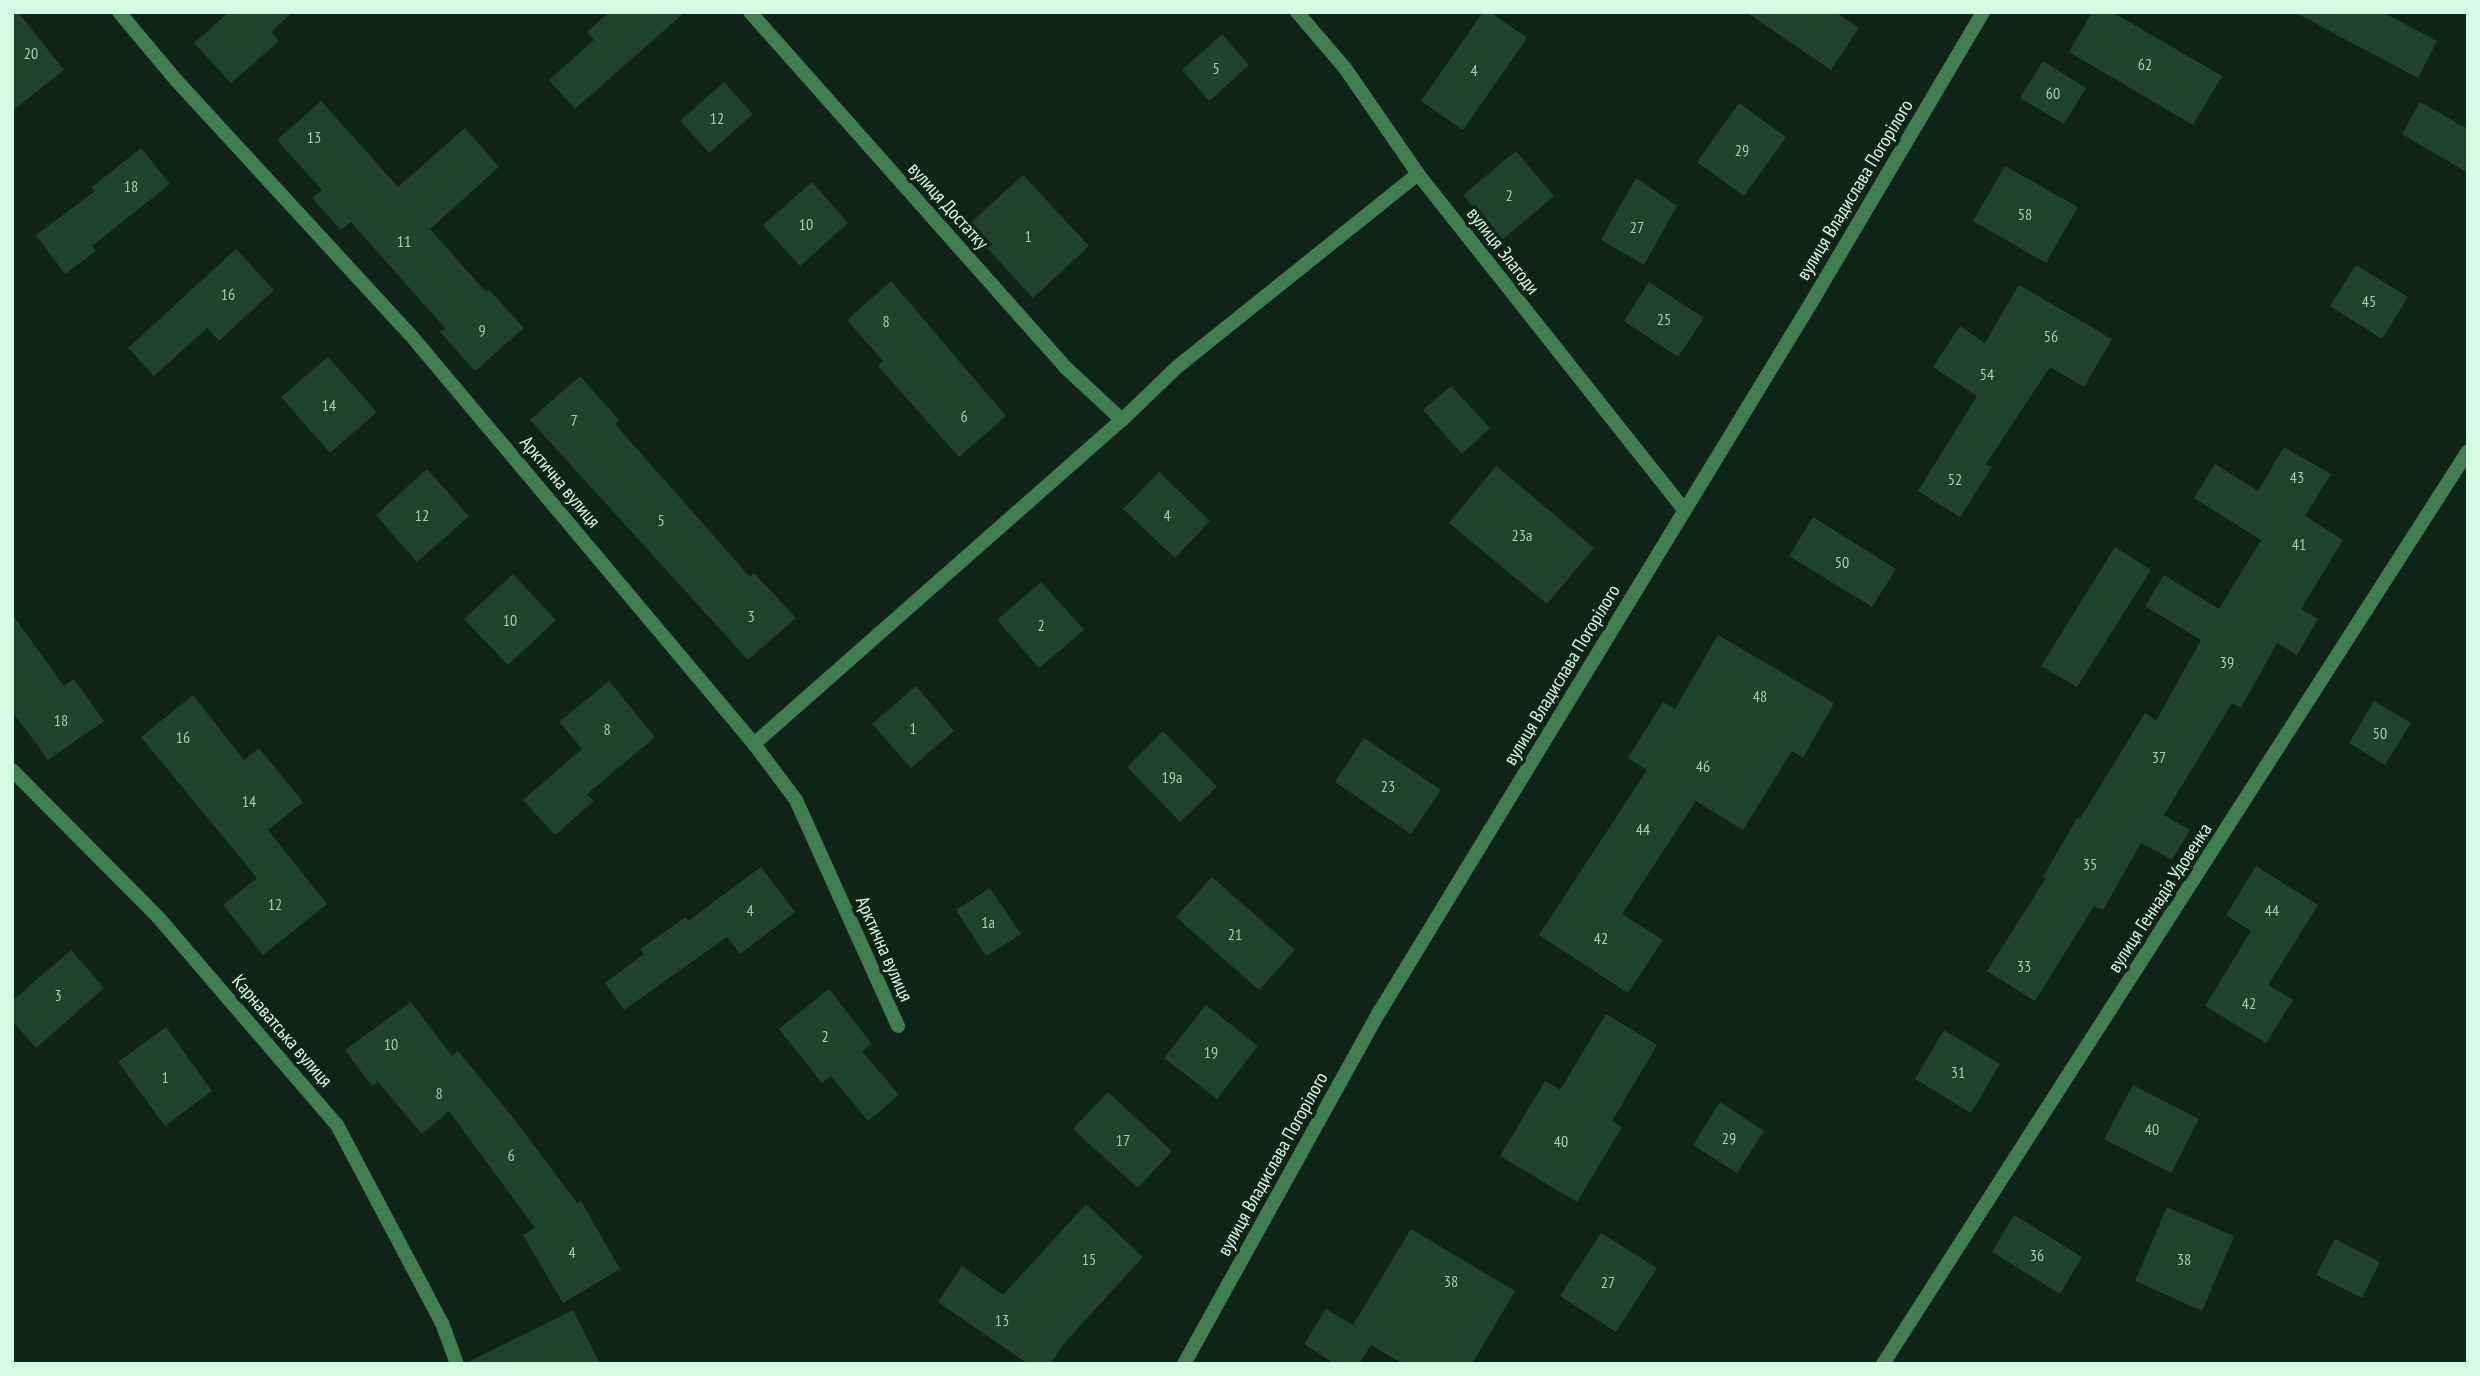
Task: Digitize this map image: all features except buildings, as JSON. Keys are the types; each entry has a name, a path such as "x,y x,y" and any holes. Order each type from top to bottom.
{"street":[{"name":"Арктична вулиця","path":"119,12 176,80 409,334 754,744 796,800 898,1026"},
{"name":"вулиця Достатку","path":"750,12 1065,367 1122,420"},
{"name":"вулиця Злагоди","path":"1297,12 1345,68 1418,174 1684,510"},
{"name":"вулиця Владислава Погорілого","path":"1184,1364 1380,1011 1983,12"},
{"path":"754,744 1122,420 1177,367 1418,174"},
{"name":"вулиця Геннадія Удовенка","path":"1883,1364 2468,451"},
{"name":"Карнаватська вулиця","path":"12,770 158,917 337,1125 442,1322 457,1364"}]}
